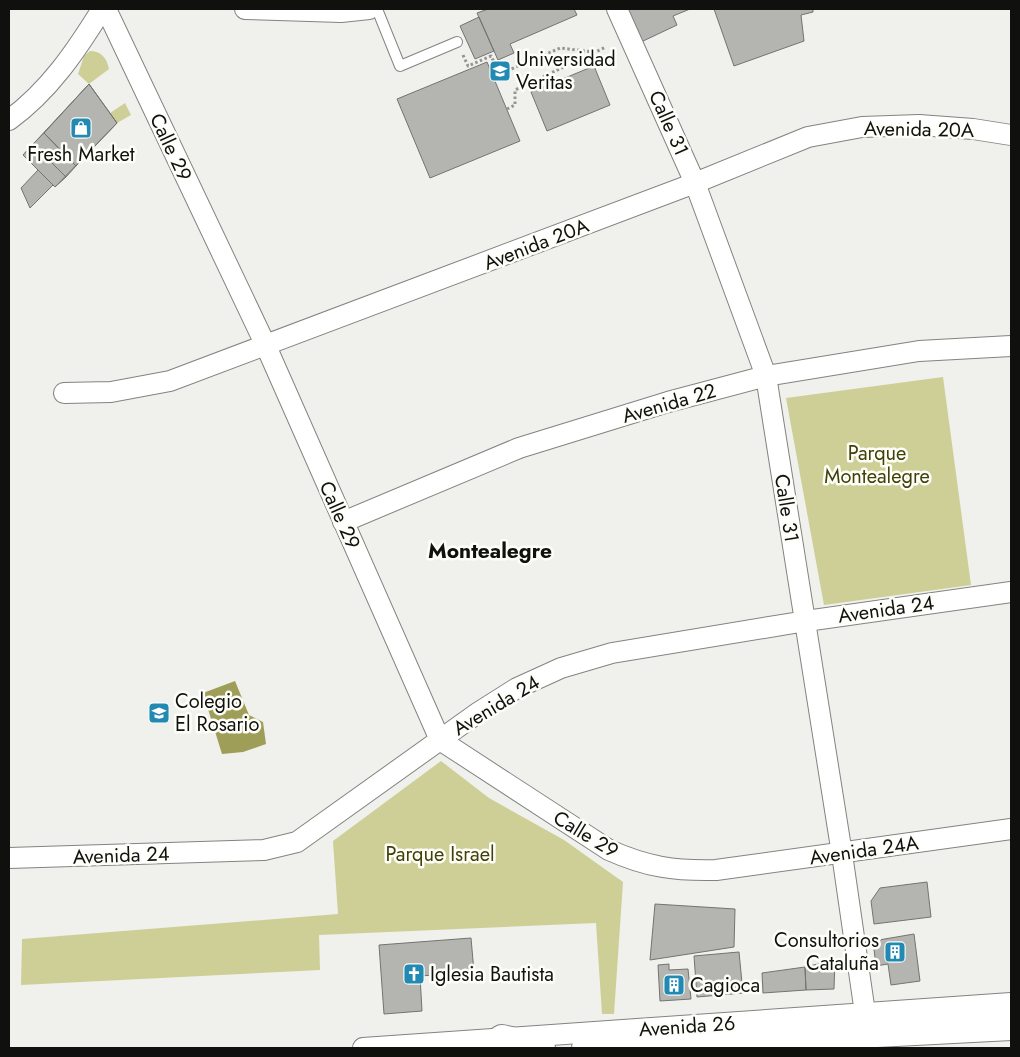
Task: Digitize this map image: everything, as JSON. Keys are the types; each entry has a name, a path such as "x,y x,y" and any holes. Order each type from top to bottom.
{"main road":[{"path":"586,1048 865,1023 1011,1026"},
{"path":"502,1039 540,1048"}],"street":[{"path":"9,120 21,112 61,71 104,9"},
{"name":"Calle 29","path":"104,9 266,346 440,740 609,850 638,863 654,866 693,871 716,870"},
{"path":"244,9 369,9"},
{"name":"Calle 31","path":"618,9 695,183 766,376 842,854 865,1023"},
{"name":"Avenida 20A","path":"64,393 111,392 170,381 695,183 808,137 862,126 919,125 973,129 1011,135"},
{"name":"Avenida 22","path":"343,522 518,448 668,402 766,376 919,351 1011,346"},
{"name":"Avenida 24","path":"9,858 264,850 297,842 440,740 517,688 561,668 612,653 806,621 1011,592"},
{"name":"Avenida 24A","path":"716,870 1011,829"},
{"name":"Avenida 26","path":"363,1048 502,1039 865,1023 1011,1003"}],"lane":[{"path":"377,9 400,66 457,42"}],"path":[{"path":"457,42 468,66 491,56 500,74 560,48 594,52"},
{"path":"507,109 515,105 515,90 606,47"}],"green space":[{"path":"90,51 97,52 103,56 109,69 89,84 78,74 84,56"},
{"path":"125,103 131,115 117,123 110,113"},
{"name":"Parque Montealegre","path":"943,377 971,585 824,605 786,398"},
{"name":"Parque Israel","path":"441,761 489,798 564,840 623,882 614,1014 602,1014 596,923 319,935 320,970 21,985 22,939 338,914 333,841"}],"shaded area":[{"path":"235,681 249,715 263,722 266,744 243,752 222,754 203,693"}],"building":[{"path":"488,9 574,9 577,15 510,44 514,53 498,60 477,13"},
{"path":"626,9 690,9 673,16 677,25 641,42"},
{"path":"714,9 813,9 813,12 801,15 804,41 734,66"},
{"path":"479,17 494,51 475,59 460,26"},
{"path":"487,62 520,141 430,178 397,99"},
{"path":"594,66 610,105 547,131 531,92"},
{"name":"Fresh Market","path":"89,84 117,123 76,166 44,133"},
{"name":"Fresh Market","path":"89,84 117,123 55,187 23,155"},
{"path":"44,133 76,166 66,177 33,144"},
{"path":"33,144 66,177 55,187 23,155"},
{"path":"38,170 53,185 30,208 21,188"},
{"path":"927,882 931,917 874,924 871,901 880,888"},
{"path":"655,904 735,909 734,947 650,960"},
{"name":"Consultorios Cataluña","path":"914,934 920,981 891,985 888,964 876,966 873,941"},
{"name":"Iglesia Bautista","path":"471,938 474,972 420,976 422,1011 384,1014 379,945"},
{"path":"739,952 743,993 697,997 694,956"},
{"path":"835,960 834,989 806,990 805,967"},
{"name":"Cagioca","path":"669,964 669,970 688,969 691,999 660,1001 658,965"},
{"path":"805,967 806,990 763,993 762,973"}],"place":[{"name":"Universidad Veritas","path":"500,71"},
{"name":"Fresh Market","path":"81,128"},
{"name":"Colegio El Rosario","path":"159,713"},
{"name":"Consultorios Cataluña","path":"895,952"},
{"name":"Iglesia Bautista","path":"414,974"},
{"name":"Cagioca","path":"674,985"}],"district":[{"name":"Montealegre","path":"490,551"}]}
